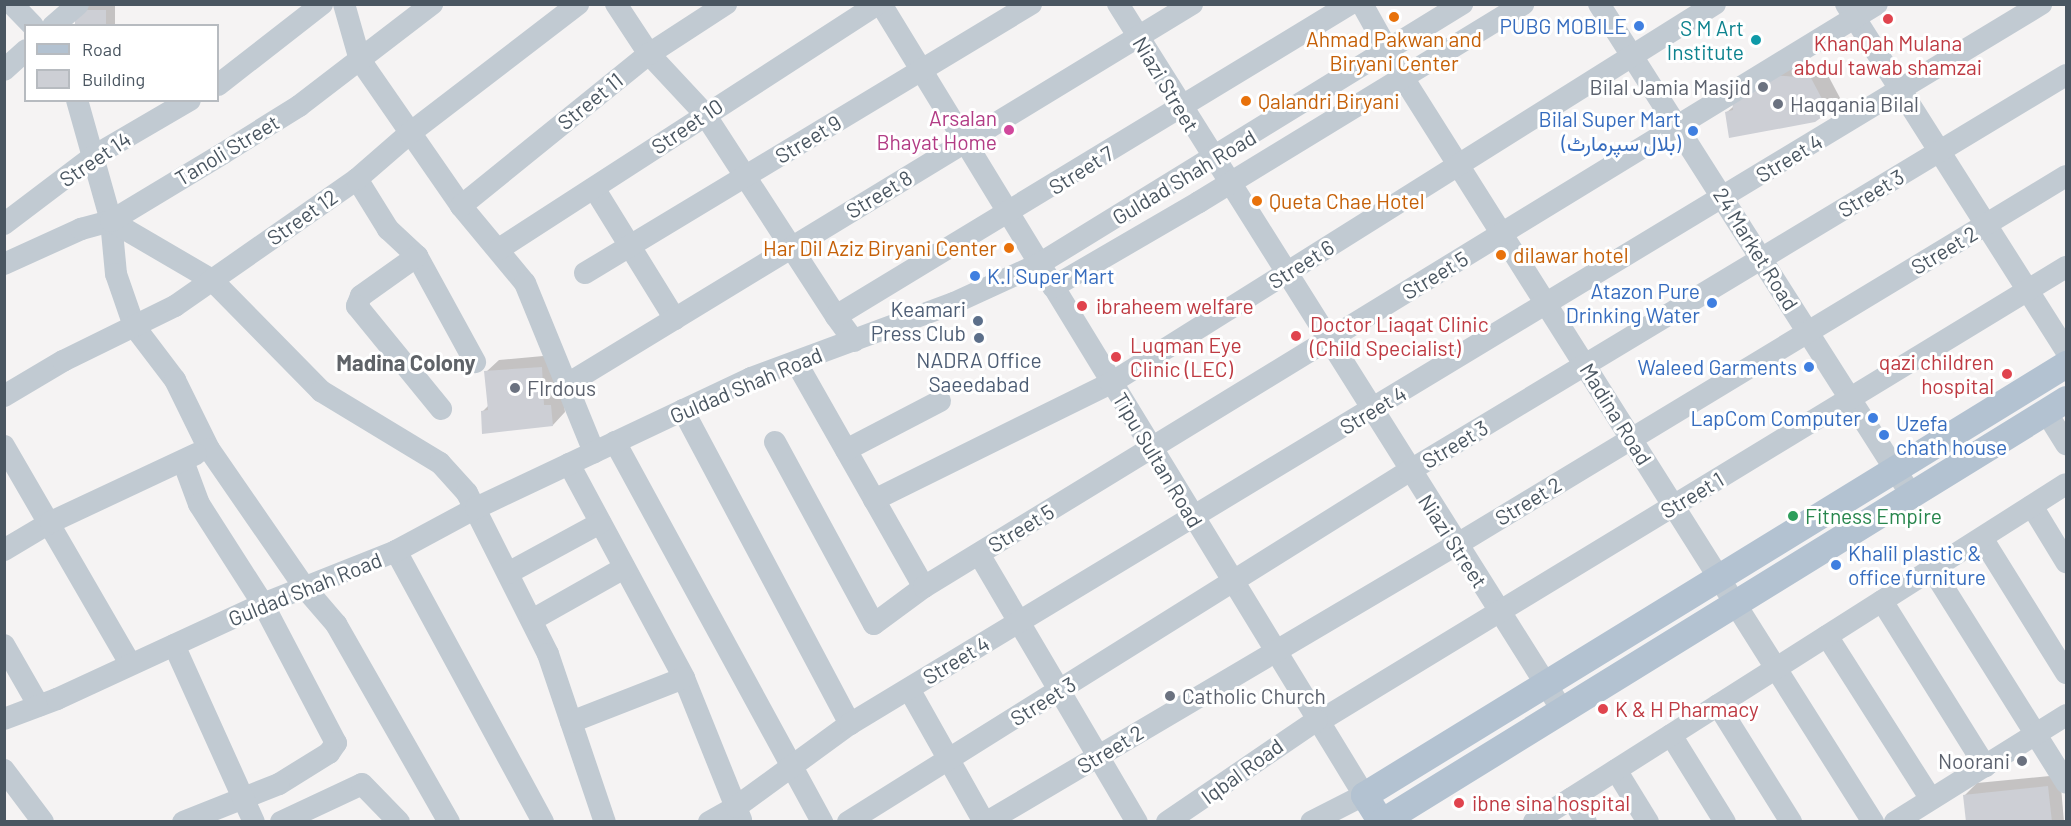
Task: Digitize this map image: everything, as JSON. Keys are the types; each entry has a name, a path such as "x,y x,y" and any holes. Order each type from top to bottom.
{"main road":[{"path":"1365,795 2067,364"},
{"path":"1381,822 2056,405"},
{"name":"Tipu Sultan Road","path":"1365,795 1381,822"}],"street":[{"path":"12,4 31,24"},
{"path":"55,24 78,4"},
{"path":"219,84 322,4"},
{"path":"344,4 360,60 461,206 525,283 594,452"},
{"name":"Tanoli Street","path":"4,264 81,229 111,220 299,106 432,4"},
{"name":"Street 12","path":"4,396 175,306 357,179 410,133 578,4"},
{"path":"616,4 648,54 704,113 854,341"},
{"name":"Street 11","path":"461,206 648,54 726,4"},
{"name":"Street 10","path":"499,249 704,113 877,4"},
{"name":"Tipu Sultan Road","path":"881,4 1317,721 1365,795"},
{"name":"Street 9","path":"585,273 1031,4"},
{"name":"Niazi Street","path":"1118,4 1213,160 1562,710"},
{"name":"Street 8","path":"566,385 1192,4"},
{"name":"Street 7","path":"836,316 1009,214 1350,4"},
{"name":"Madina Road","path":"1362,4 1404,79 1873,822"},
{"name":"Guldad Shah Road","path":"4,719 39,706 263,604 396,551 476,508 683,410 796,362 954,303 1039,264 1213,160 1462,4"},
{"name":"Guldad Shah Road","path":"1053,287 1404,79 1523,4"},
{"name":"24 Market Road","path":"1599,4 1679,126 1894,471 1912,496"},
{"name":"Street 6","path":"874,500 1111,383 1715,4"},
{"name":"Street 5","path":"775,442 874,624 924,587 1152,450 1679,126 1850,11 1876,4"},
{"name":"Street 4","path":"710,822 738,814 793,764 850,724 1547,305 2041,4"},
{"path":"1850,11 1938,152 2067,350"},
{"path":"4,70 24,52"},
{"name":"Street 3","path":"848,822 1409,471 2067,75"},
{"path":"78,102 111,220 116,274 134,326 175,380 208,449 305,588 336,624 449,822"},
{"name":"Street 14","path":"4,224 94,156 187,102"},
{"name":"Street 2","path":"986,822 1456,545 2067,176"},
{"path":"357,179 388,229 417,256 475,362"},
{"path":"594,188 675,319"},
{"path":"111,220 212,280 321,391 440,463 476,508 548,654 605,822"},
{"path":"417,256 361,296 357,306 441,409"},
{"name":"Street 1","path":"1317,721 2067,267"},
{"path":"796,362 924,587"},
{"path":"846,450 940,401"},
{"path":"2056,405 2067,444"},
{"path":"683,410 850,724"},
{"path":"615,442 793,764 822,822"},
{"path":"4,446 51,522 130,663"},
{"path":"4,550 51,522 208,449"},
{"path":"183,461 199,504 263,604 336,742 329,753 279,784 243,796 183,822"},
{"path":"569,464 684,678 738,814"},
{"path":"1534,822 2067,484"},
{"path":"2032,506 2067,562"},
{"path":"508,573 600,523"},
{"path":"1982,538 2067,673"},
{"path":"396,551 543,822"},
{"path":"979,554 1137,822"},
{"path":"532,620 624,568"},
{"path":"1932,569 2067,783"},
{"path":"1882,601 1984,766"},
{"path":"1827,636 1931,799"},
{"path":"4,645 39,706"},
{"path":"174,645 254,822"},
{"path":"570,722 684,678"},
{"path":"909,689 986,822"},
{"path":"1718,705 1791,822"},
{"path":"1895,822 2067,715"},
{"name":"Iqbal Road","path":"1167,822 1317,721"},
{"path":"1671,735 1725,822"},
{"path":"4,770 43,822"},
{"path":"1616,770 1648,822"},
{"path":"281,822 362,784 399,822"},
{"path":"1311,822 1365,795"},
{"path":"1572,798 1586,822"}],"building":[{"path":"75,10 106,10 106,24 75,24"},
{"name":"Haqqania Bilal","path":"1771,75 1811,78 1829,112 1815,122 1729,138 1725,112 1733,110 1732,99"},
{"name":"FIrdous","path":"542,367 544,405 551,405 553,426 482,434 481,411 488,410 484,371"},
{"path":"2048,786 2052,822 1966,822 1963,795"}],"place":[{"name":"Ahmad Pakwan and Biryani Center","path":"1394,17"},
{"name":"KhanQah Mulana abdul tawab shamzai","path":"1888,19"},
{"name":"PUBG MOBILE","path":"1639,26"},
{"name":"S M Art Institute","path":"1756,40"},
{"name":"Bilal Jamia Masjid","path":"1763,87"},
{"name":"Qalandri Biryani","path":"1246,101"},
{"name":"Haqqania Bilal","path":"1778,104"},
{"name":"Arsalan Bhayat Home","path":"1009,130"},
{"name":"Bilal Super Mart (بلال سپرمارٹ)","path":"1693,131"},
{"name":"Queta Chae Hotel","path":"1257,201"},
{"name":"Har Dil Aziz Biryani Center","path":"1009,248"},
{"name":"dilawar hotel","path":"1501,255"},
{"name":"K.I Super Mart","path":"975,276"},
{"name":"Atazon Pure Drinking Water","path":"1712,303"},
{"name":"ibraheem welfare","path":"1082,306"},
{"name":"Keamari Press Club","path":"978,321"},
{"name":"Doctor Liaqat Clinic (Child Specialist)","path":"1296,336"},
{"name":"NADRA Office Saeedabad","path":"979,338"},
{"name":"Luqman Eye Clinic (LEC)","path":"1116,357"},
{"name":"Waleed Garments","path":"1809,367"},
{"name":"qazi children hospital","path":"2007,374"},
{"name":"FIrdous","path":"515,388"},
{"name":"LapCom Computer","path":"1873,418"},
{"name":"Uzefa chath house","path":"1884,435"},
{"name":"Fitness Empire","path":"1793,516"},
{"name":"Khalil plastic & office furniture","path":"1836,565"},
{"name":"Catholic Church","path":"1170,696"},
{"name":"K & H Pharmacy","path":"1603,709"},
{"name":"Noorani","path":"2022,761"},
{"name":"ibne sina hospital","path":"1459,803"}],"district":[{"name":"Madina Colony","path":"406,363"}]}
